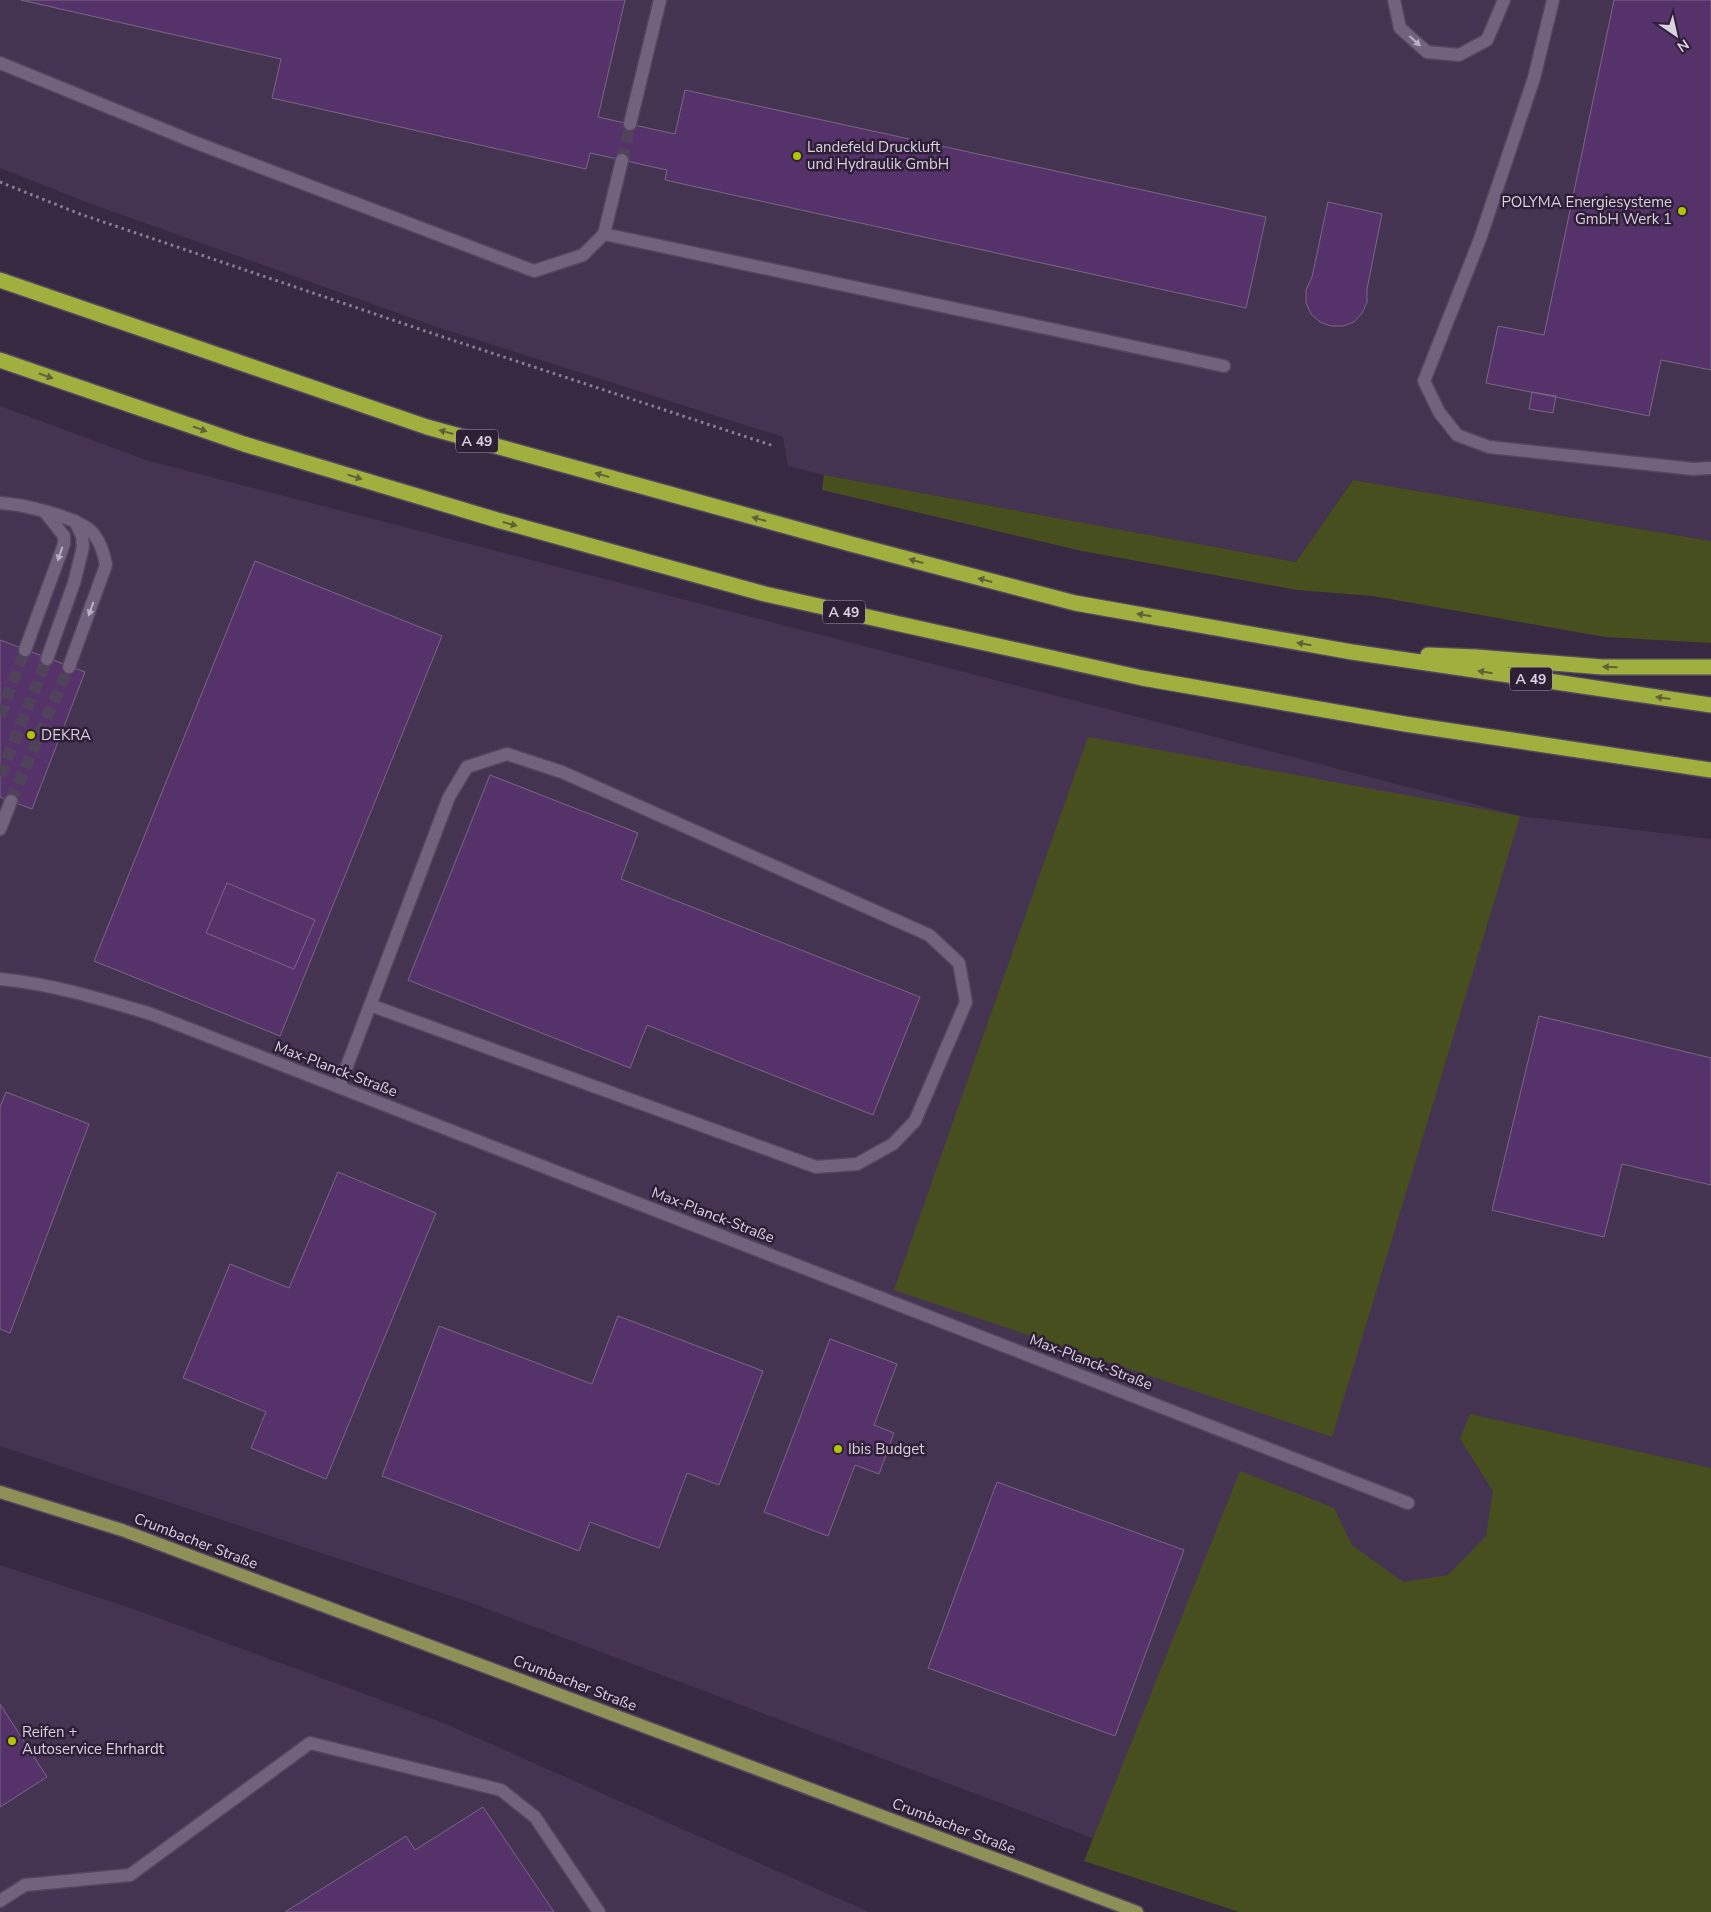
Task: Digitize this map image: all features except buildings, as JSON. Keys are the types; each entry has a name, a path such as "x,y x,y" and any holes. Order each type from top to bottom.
{"highway":[{"name":"A 49","path":"0,280 427,427 851,544 1075,603 1352,652 1711,705"},
{"name":"A 49","path":"0,360 244,444 497,520 765,594 1142,678 1405,724 1711,770"},
{"path":"1352,652 1476,657 1602,667 1711,668"}],"main road":[{"name":"Crumbacher Straße","path":"0,1492 122,1530 1137,1912"}],"street":[{"path":"630,124 660,0"},
{"path":"1394,0 1400,28 1427,52 1459,55 1488,40 1504,0"},
{"path":"1553,0 1534,78 1483,229 1424,381 1439,412 1457,435 1489,447 1693,469 1711,468"},
{"path":"0,63 194,142 534,272 583,255 604,234 622,160"},
{"path":"604,234 1224,366"},
{"path":"0,503 15,504 75,521 92,532 103,548 106,565 69,667"},
{"path":"25,650 64,544 64,536 46,512"},
{"path":"47,658 74,583 83,547 82,536 75,521"},
{"path":"339,1087 449,797 467,767 507,754 562,772 929,935 959,963 966,1002 915,1121 893,1144 857,1164 816,1167 370,1006"},
{"path":"0,830 11,801"},
{"name":"Max-Planck-Straße","path":"0,980 28,982 84,994 151,1014 1408,1503"},
{"path":"0,1901 25,1885 130,1874 310,1743 500,1790 535,1817 599,1912"}],"path":[{"path":"0,182 80,214 434,334 774,446"}],"shaded area":[{"path":"0,0 1711,0 1711,541 1353,480 1296,562 824,475 788,466 783,437 437,327 86,202 0,168"},
{"path":"0,406 149,461 1520,816 1711,839 1711,1912 1288,1912 469,1602 0,1446"},
{"path":"0,1565 139,1611 446,1724 869,1912 0,1912"}],"green space":[{"path":"824,475 1296,562 1353,480 1711,541 1711,643 1605,637 1373,596 1297,590 1082,551 822,490"},
{"path":"1088,737 1520,816 1332,1437 894,1290"},
{"path":"1470,1414 1711,1468 1711,1912 1239,1912 1084,1861 1240,1471 1334,1508 1352,1545 1403,1582 1448,1575 1486,1536 1493,1491 1460,1439"}],"tunnel":[{"path":"622,160 630,124"},
{"path":"0,716 25,650"},
{"path":"0,776 47,659"},
{"path":"11,801 69,667"}],"place":[{"name":"Landefeld Druckluft und Hydraulik GmbH","path":"797,156"},
{"name":"POLYMA Energiesysteme GmbH Werk 1","path":"1682,211"},
{"name":"DEKRA","path":"31,735"},
{"name":"Ibis Budget","path":"838,1449"},
{"name":"Reifen + Autoservice Ehrhardt","path":"12,1741"}]}
